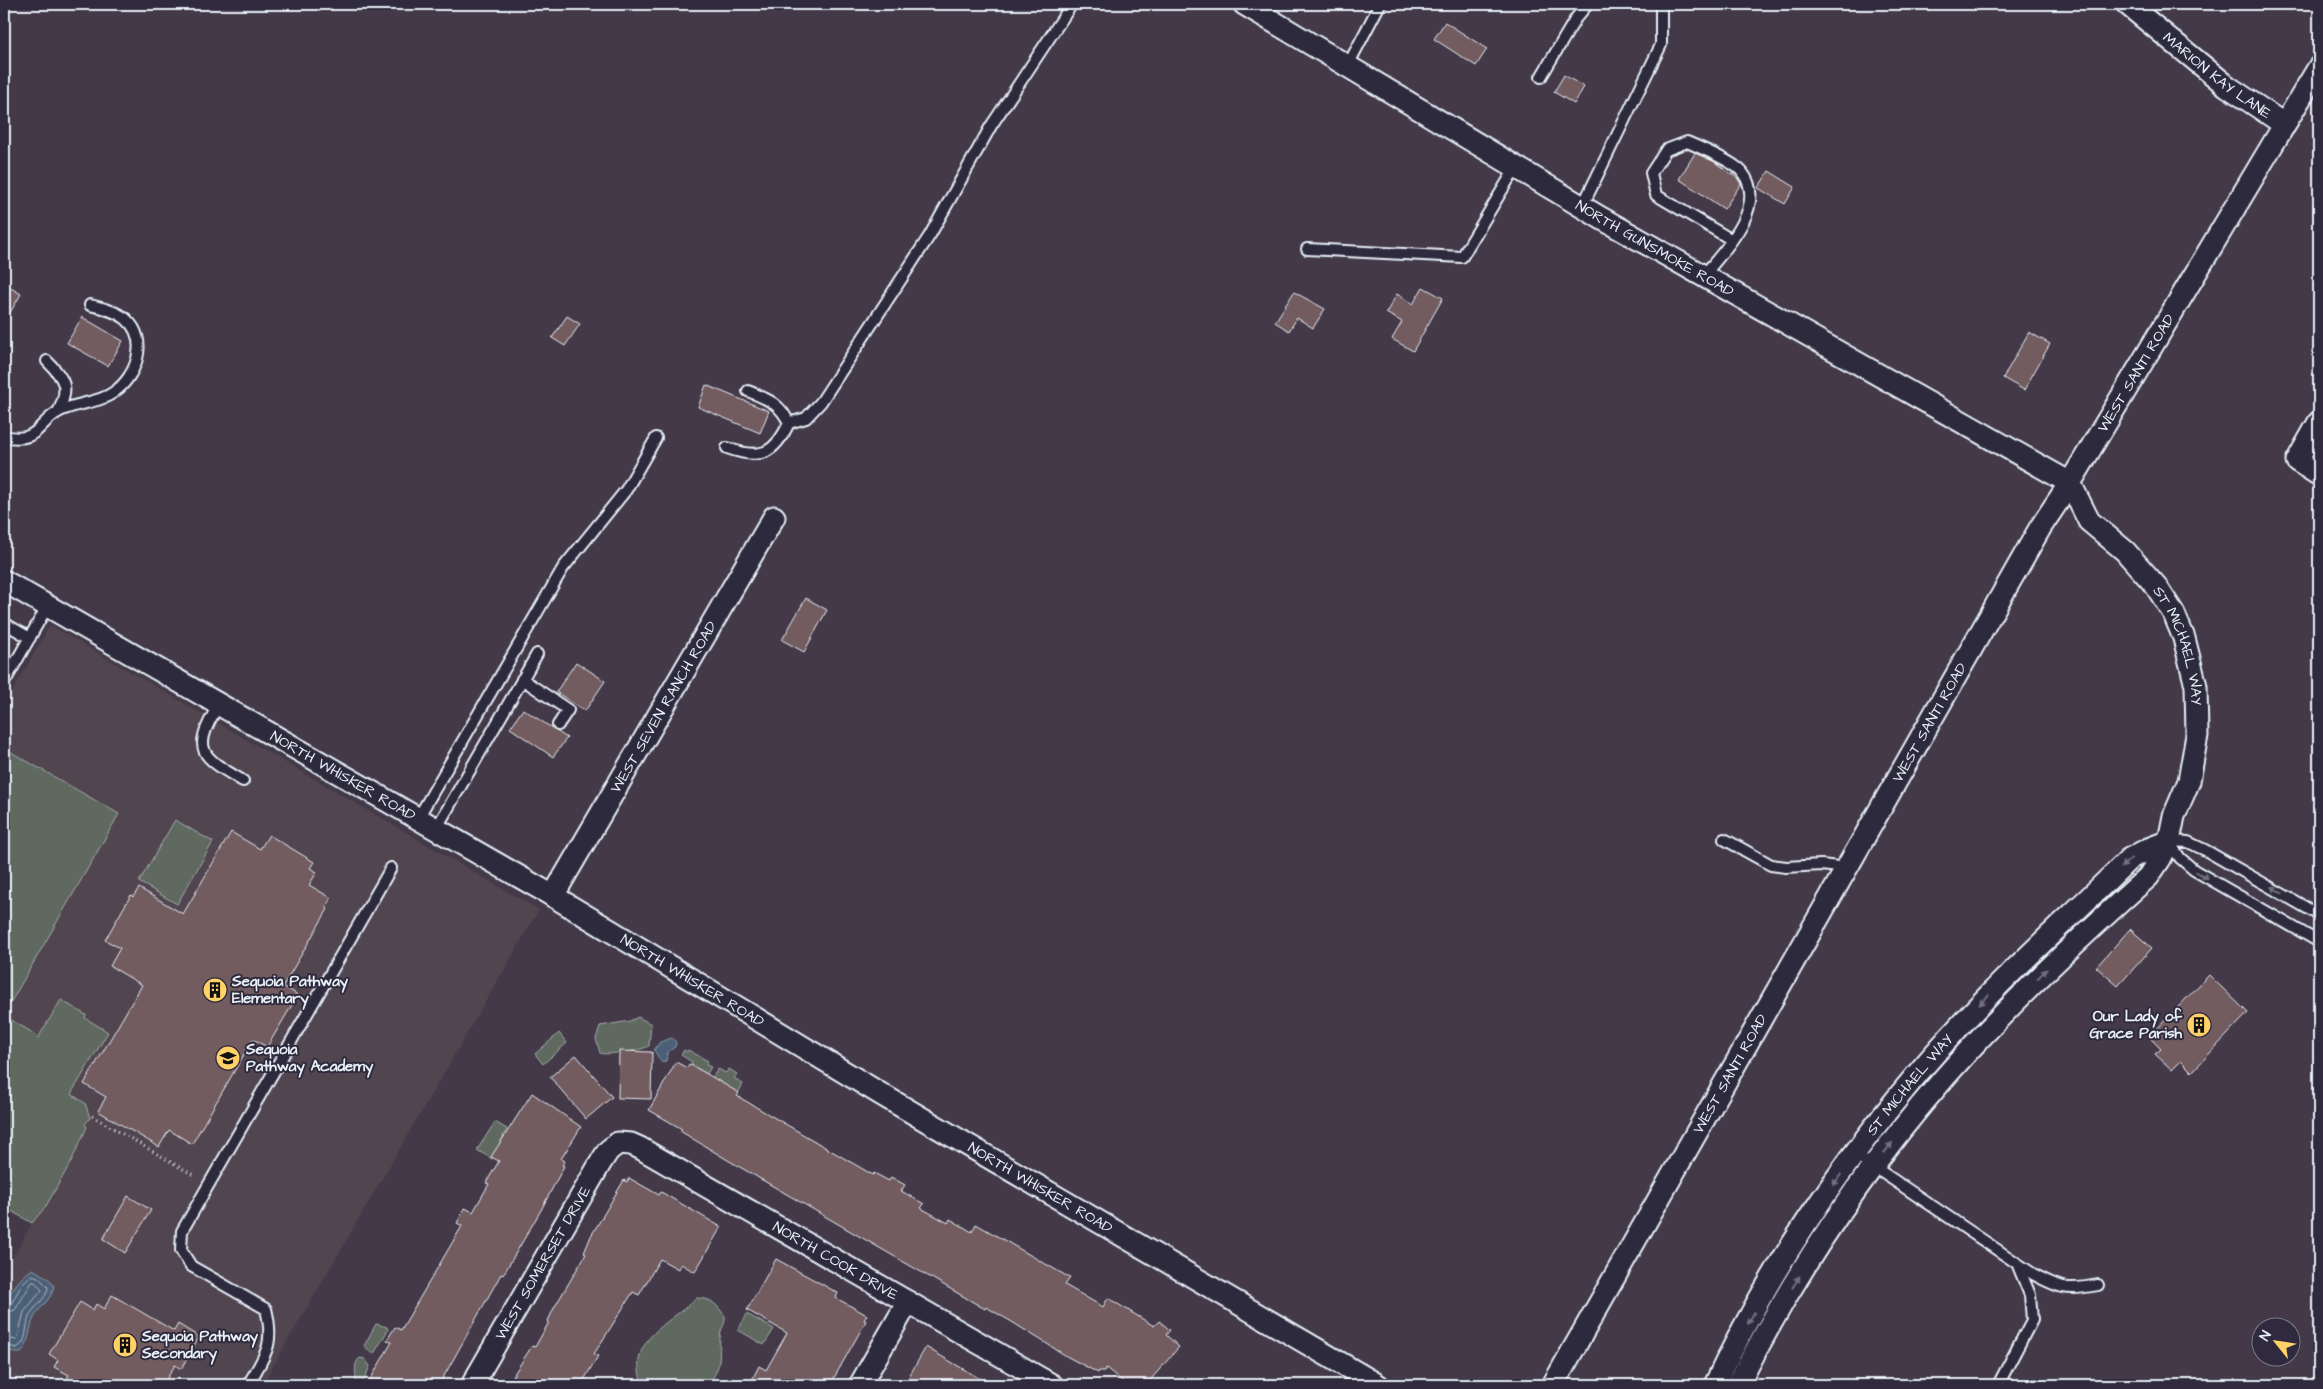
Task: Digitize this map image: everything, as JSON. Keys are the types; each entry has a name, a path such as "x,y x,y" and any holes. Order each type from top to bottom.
{"street":[{"name":"NORTH GUNSMOKE ROAD","path":"1244,4 1582,207 2070,483"},
{"name":"MARION KAY LANE","path":"2127,4 2227,86 2284,125"},
{"name":"WEST SANTI ROAD","path":"1553,1385 2040,528 2070,483 2319,67"},
{"path":"2319,422 2296,462 2319,475"},
{"name":"ST MICHAEL WAY","path":"1715,1385 1738,1340 1796,1241 1855,1154 1913,1080 2015,985 2148,877 2169,841 2174,816 2189,781 2197,735 2196,686 2184,638 2174,614 2156,586 2125,551 2089,521 2070,483"},
{"name":"WEST SEVEN RANCH ROAD","path":"553,896 774,517"},
{"name":"NORTH WHISKER ROAD","path":"4,581 218,706 553,896 884,1096 1378,1385"},
{"name":"ST MICHAEL WAY","path":"1738,1385 1756,1349 1798,1278 1831,1228 1874,1168 2015,985"},
{"name":"NORTH COOK DRIVE","path":"618,1143 631,1144 640,1148 1052,1385"},
{"name":"WEST SOMERSET DRIVE","path":"472,1385 601,1162 608,1151 618,1143"},
{"path":"860,1385 908,1302"}],"lane":[{"path":"727,448 743,454 758,455 771,449 783,436 789,423 806,418 821,402 930,235 991,126 1072,4"},
{"path":"1347,66 1380,4"},
{"path":"1541,77 1576,18 1588,4"},
{"path":"1582,207 1661,45 1661,6 1658,4"},
{"path":"1704,276 1732,240 1750,208 1750,188 1742,171 1710,151 1688,142 1666,150 1651,173 1656,195 1732,240"},
{"path":"1307,249 1462,257 1516,167"},
{"path":"58,412 113,394 129,378 139,356 136,334 126,320 110,310 90,305"},
{"path":"4,436 12,438 34,435 58,412 66,397 64,384 58,372 47,361"},
{"path":"748,391 768,399 783,410 789,423"},
{"path":"427,824 563,568 626,490 656,438"},
{"path":"4,683 48,607"},
{"path":"4,623 30,638"},
{"path":"427,824 537,654"},
{"path":"522,679 568,710 558,725"},
{"path":"218,706 204,728 202,744 207,757 243,781"},
{"path":"1724,839 1772,865 1786,867 1821,865 1847,868"},
{"path":"2169,841 2188,842 2205,850 2319,914"},
{"path":"2169,841 2180,858 2194,870 2319,942"},
{"path":"248,1385 269,1349 271,1328 266,1310 191,1266 180,1250 182,1231 391,868"},
{"path":"1855,1154 2017,1263 2053,1285 2074,1290 2098,1285"},
{"path":"1998,1385 2032,1320 2030,1295 2017,1263"}],"path":[{"path":"92,1116 195,1176"}],"shaded area":[{"name":"Sequoia Pathway Academy","path":"50,625 539,910 262,1385 4,1385 4,1273 32,1223 4,1207 4,706"}],"green space":[{"path":"4,748 119,814 4,1014"},
{"path":"175,820 213,842 177,904 139,882"},
{"path":"61,1000 86,1015 85,1018 108,1032 71,1094 85,1103 90,1118 85,1124 87,1127 71,1162 46,1206 32,1223 4,1207 4,1016 30,1031 38,1038"},
{"path":"638,1017 651,1024 649,1046 624,1052 600,1053 596,1039 600,1026 630,1021"},
{"path":"559,1033 567,1043 543,1064 535,1054"},
{"path":"684,1050 687,1052 688,1050 708,1061 706,1065 711,1067 707,1074 691,1065 692,1062 681,1055"},
{"path":"718,1069 726,1073 729,1069 737,1074 734,1078 743,1084 738,1093 712,1078"},
{"path":"495,1122 507,1129 492,1159 477,1150"},
{"path":"696,1298 713,1302 725,1316 725,1322 721,1331 718,1365 713,1378 707,1385 643,1385 639,1369 640,1356 645,1344 664,1324"},
{"path":"747,1314 774,1329 764,1345 738,1330"},
{"path":"376,1324 387,1327 388,1330 375,1352 372,1353 364,1346"},
{"path":"360,1358 365,1359 370,1366 362,1385 356,1381 356,1365"}],"water":[{"path":"672,1038 676,1042 675,1047 668,1052 666,1061 661,1062 654,1050 660,1042"},
{"path":"33,1269 49,1279 54,1286 51,1295 33,1321 24,1348 21,1353 15,1353 4,1348 3,1323 5,1304 15,1286"}],"building":[{"path":"1445,22 1487,49 1476,66 1434,39"},
{"path":"1564,75 1584,87 1574,104 1554,92"},
{"path":"1695,153 1713,161 1737,178 1741,184 1724,209 1679,179"},
{"path":"1769,171 1795,187 1785,204 1758,188"},
{"path":"4,284 21,294 4,323"},
{"path":"1423,287 1443,298 1413,351 1392,339 1402,322 1386,313 1397,294 1413,304"},
{"path":"1294,292 1325,309 1313,328 1297,318 1289,331 1275,322"},
{"path":"567,316 580,324 565,346 552,338"},
{"path":"82,317 123,341 108,366 67,343"},
{"path":"2029,332 2050,344 2024,390 2003,378"},
{"path":"706,385 769,411 760,433 698,407"},
{"path":"806,598 827,610 804,652 782,640"},
{"path":"576,662 605,681 585,711 556,692"},
{"path":"523,709 567,738 553,757 510,728"},
{"name":"Sequoia Pathway Elementary","path":"231,832 260,849 269,835 314,862 310,868 317,872 309,885 331,898 326,907 328,909 283,986 298,995 267,1047 253,1039 192,1144 169,1130 159,1147 98,1111 106,1097 84,1084 142,985 110,966 120,948 105,940 131,895 133,897 139,888 183,914"},
{"path":"2130,929 2152,948 2118,986 2096,967"},
{"name":"Our Lady of Grace Parish","path":"2209,975 2248,1013 2192,1072 2181,1061 2172,1070 2155,1054 2161,1049 2149,1037"},
{"path":"619,1051 652,1052 651,1099 618,1098"},
{"path":"576,1055 612,1097 586,1119 550,1077"},
{"path":"676,1062 687,1068 689,1064 707,1074 739,1093 737,1096 873,1175 874,1173 889,1181 891,1177 905,1185 901,1191 924,1204 921,1208 948,1223 950,1219 972,1232 976,1224 1070,1278 1065,1285 1103,1307 1108,1298 1154,1326 1159,1321 1170,1330 1166,1335 1179,1347 1146,1385 1127,1385 1106,1368 1098,1373 1068,1357 1012,1322 986,1307 985,1309 726,1159 680,1131 682,1129 649,1110"},
{"path":"532,1093 581,1127 561,1159 565,1161 562,1165 564,1166 541,1210 503,1275 501,1274 439,1385 367,1385 392,1342 387,1340 395,1327 401,1330 462,1226 457,1223 465,1208 473,1212 489,1184 486,1183 499,1161 491,1157"},
{"path":"629,1178 659,1195 661,1192 721,1227 695,1272 681,1264 678,1269 660,1259 639,1295 633,1292 594,1354 598,1356 581,1385 507,1385 532,1346 535,1347 549,1322 554,1308 586,1254 584,1253 591,1236 624,1180 627,1182"},
{"path":"128,1196 151,1210 125,1253 103,1239"},
{"path":"776,1259 838,1293 836,1298 867,1315 864,1320 866,1321 830,1385 757,1385 752,1380 759,1366 766,1370 787,1333 747,1310"},
{"name":"Sequoia Pathway Secondary","path":"112,1295 174,1331 178,1324 199,1337 181,1369 175,1365 163,1385 63,1385 69,1375 54,1367 58,1360 49,1354 80,1302 93,1310 96,1304 104,1309"},
{"path":"926,1347 934,1352 991,1385 904,1385"}],"place":[{"name":"Sequoia Pathway Elementary","path":"215,990"},
{"name":"Our Lady of Grace Parish","path":"2199,1025"},
{"name":"Sequoia Pathway Academy","path":"228,1058"},
{"name":"Sequoia Pathway Secondary","path":"125,1345"}]}
